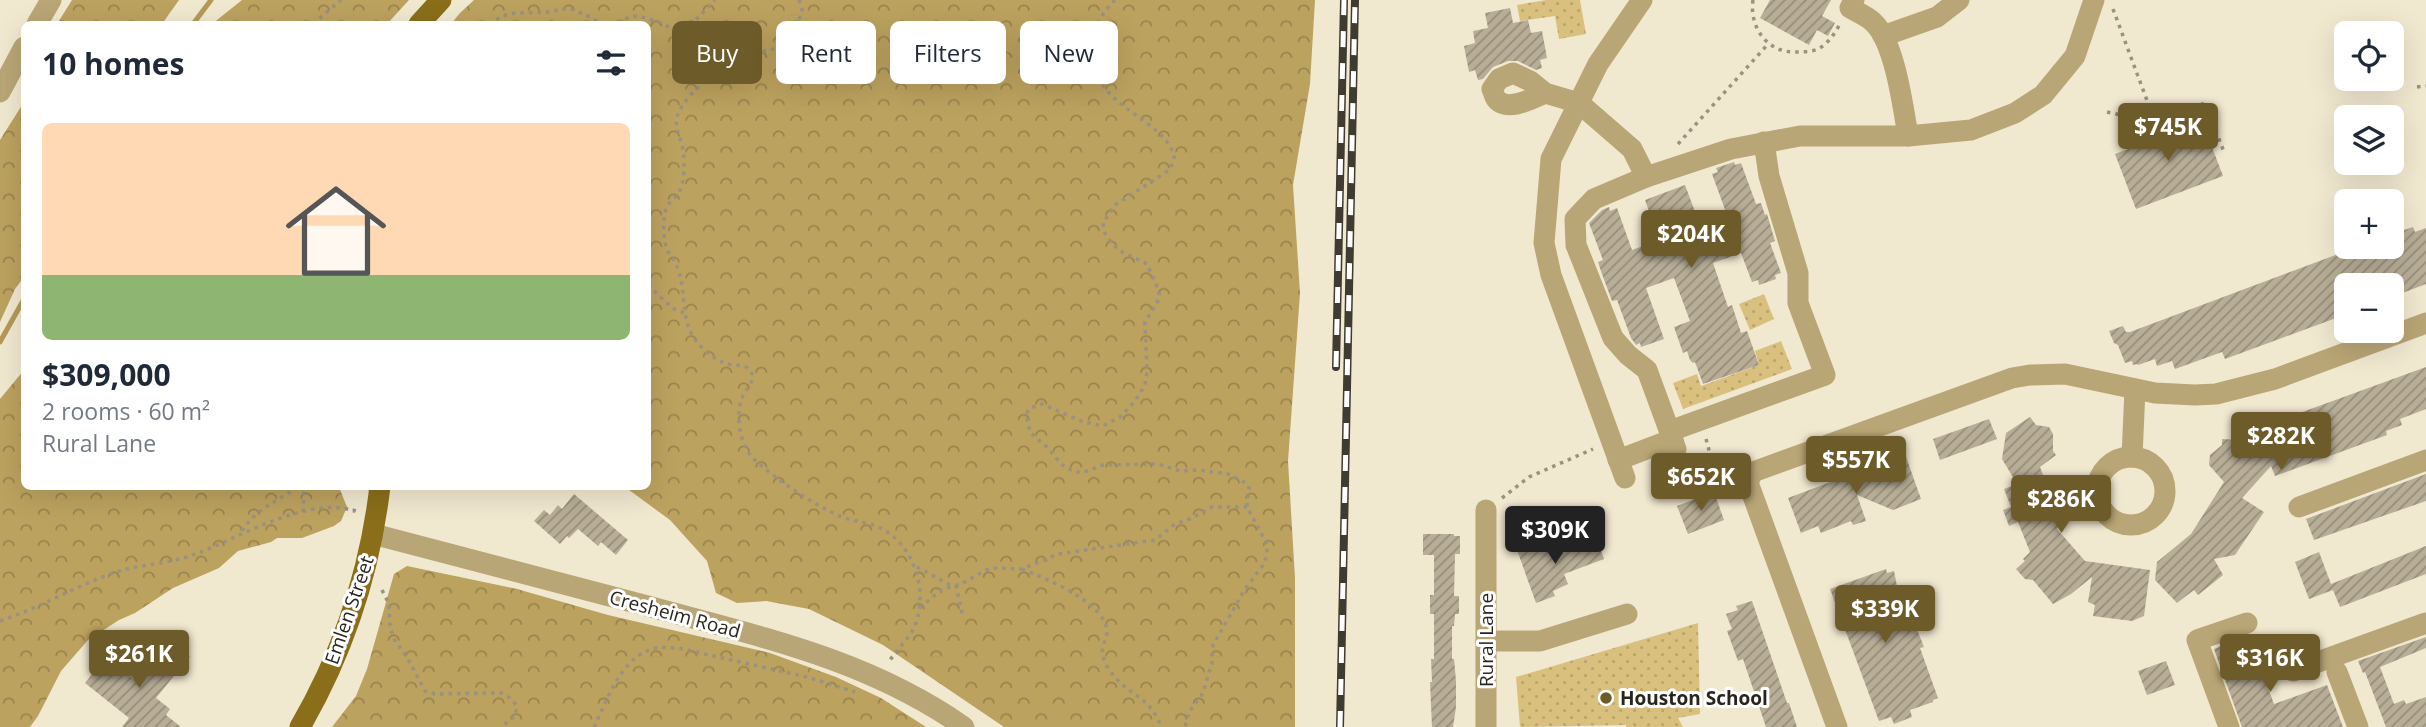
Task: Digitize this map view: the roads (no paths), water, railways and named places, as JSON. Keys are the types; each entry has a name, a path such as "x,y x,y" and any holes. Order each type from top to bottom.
{"main road":[{"path":"422,21 441,0"},
{"name":"Emlen Street","path":"300,727 332,665 352,614 373,534 379,490"}],"street":[{"path":"39,21 51,0"},
{"path":"1642,0 1598,64 1551,159 1544,243 1551,275 1618,460 1673,440 1700,421 1825,374 1798,303 1798,274 1769,176 1764,142"},
{"path":"1883,36 1937,17 1959,0"},
{"path":"1673,440 1647,370 1613,338 1576,245 1575,219 1594,199 1653,175 1731,149 1764,142 1800,136 1908,136 1971,130 2015,113 2043,94 2075,56 2094,0"},
{"path":"1852,4 1873,22 1883,36 1898,81 1908,136"},
{"path":"0,92 21,53"},
{"path":"1545,93 1579,103 1632,149 1653,175"},
{"path":"1837,727 1748,482 1758,469 2012,378 2065,374 2135,389 2195,396 2238,390 2275,379 2426,323"},
{"path":"2132,457 2135,389"},
{"path":"2299,507 2426,460"},
{"name":"Rural Lane","path":"1486,510 1486,727"},
{"name":"Cresheim Road","path":"373,534 808,649 880,678 964,727"},
{"path":"1486,641 1540,641 1627,614"},
{"path":"2229,727 2197,640 2247,623"},
{"path":"2293,671 2426,623"},
{"path":"2337,672 2358,727"}],"waterway":[{"path":"195,21 211,0"},
{"path":"0,342 21,304"}],"railway":[{"path":"1336,367 1344,0"},
{"path":"1340,727 1355,0"}],"place":[{"name":"Houston School","path":"1606,698"}]}
